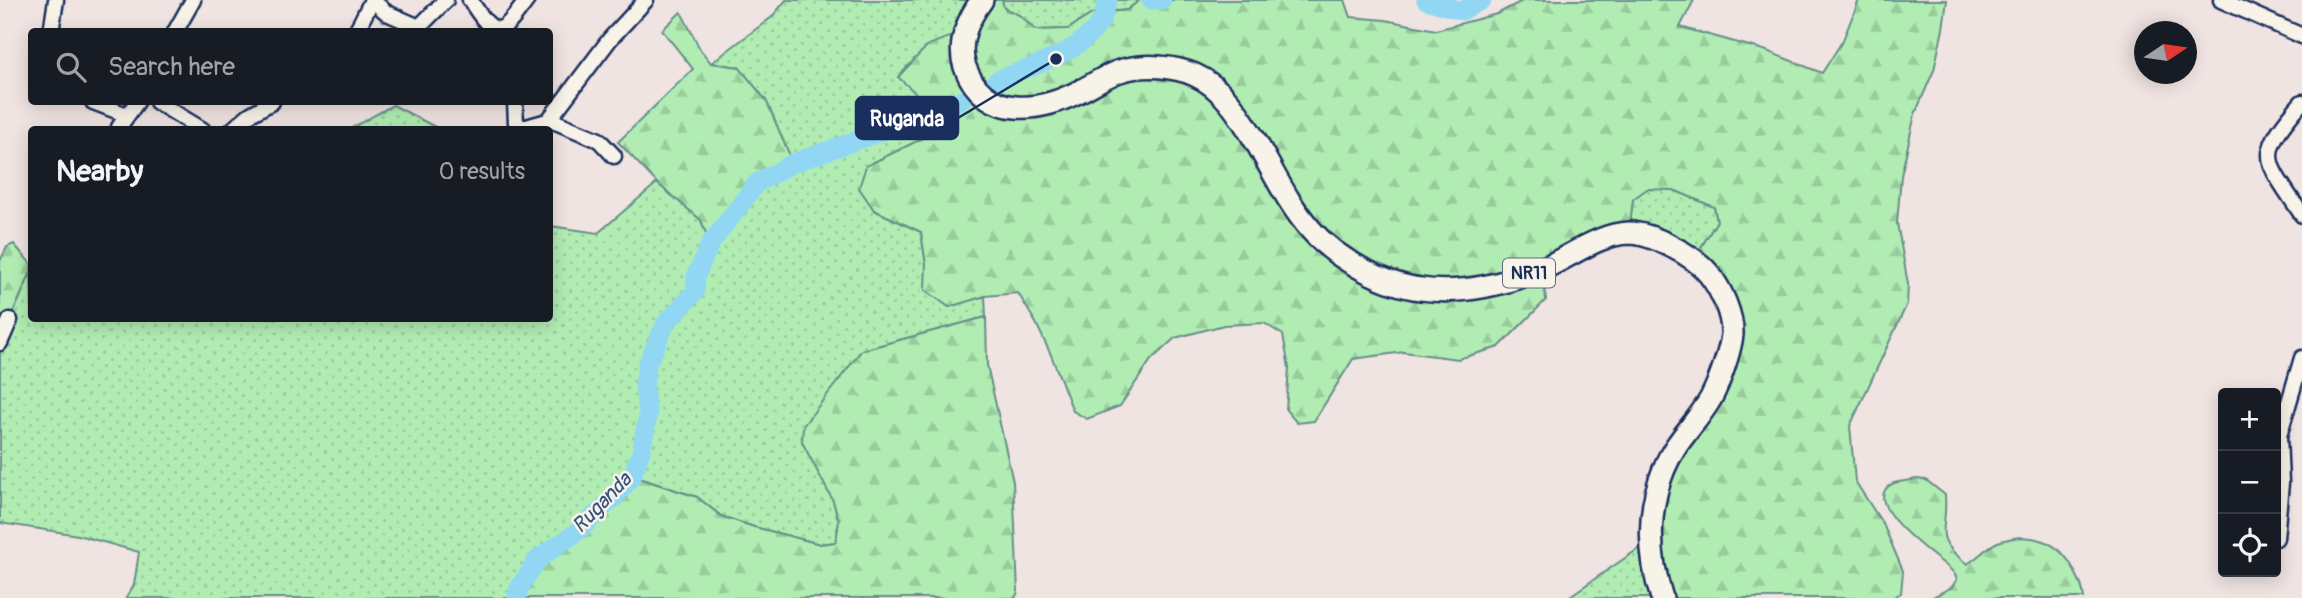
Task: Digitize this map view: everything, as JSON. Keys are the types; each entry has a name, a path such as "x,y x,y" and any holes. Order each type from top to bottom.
{"highway":[{"name":"NR11","path":"982,0 965,31 962,57 969,77 986,98 1004,106 1020,108 1042,105 1066,98 1120,70 1143,65 1193,74 1216,88 1236,110 1311,231 1330,248 1367,272 1397,284 1422,290 1454,290 1499,283 1543,269 1600,241 1629,233 1680,250 1694,259 1709,273 1719,289 1730,319 1732,335 1712,397 1679,440 1663,469 1650,541 1662,598"}],"street":[{"path":"52,28 56,0"},
{"path":"178,28 193,0"},
{"path":"360,0 372,0 387,13 416,28"},
{"path":"358,28 372,0"},
{"path":"419,28 446,0"},
{"path":"470,0 479,14 499,28"},
{"path":"501,28 527,0"},
{"path":"548,121 610,39 646,0"},
{"path":"2221,0 2302,36"},
{"path":"2302,102 2278,131 2269,150 2269,159 2273,172 2302,215"},
{"path":"98,105 123,121 135,105"},
{"path":"162,105 196,126"},
{"path":"237,126 267,105"},
{"path":"515,105 516,122 521,126"},
{"path":"530,126 551,120 599,140 614,156"},
{"path":"0,342 10,320"},
{"path":"2278,514 2281,483 2279,436 2302,358"}],"green space":[{"path":"786,0 982,0 951,125 866,166 874,210 921,232 926,264 926,290 949,307 985,296 986,317 862,350 833,501 839,521 836,542 820,544 754,527 721,516 697,497 633,476 593,518 533,567 520,586 517,598 126,598 134,585 139,552 78,535 0,523 0,343 28,279 28,322 553,322 553,226 598,233 657,183 701,220 710,243 757,183 792,163 739,67 711,63 772,17"},
{"path":"982,0 1002,0 1004,8 1019,15 1036,30 1068,29 1092,14 1127,10 1140,0 1345,0 1351,17 1385,20 1436,30 1497,14 1524,0 1694,0 1680,27 1764,50 1822,73 1843,40 1859,0 1947,0 1934,70 1915,114 1901,176 1897,223 1908,284 1907,304 1850,426 1855,481 1884,526 1903,571 1901,593 1892,598 1662,598 1653,507 1732,335 1694,259 1717,221 1714,207 1674,190 1647,189 1633,199 1629,233 1543,269 1546,300 1499,347 1458,359 1404,352 1353,359 1314,421 1297,423 1286,410 1289,368 1283,335 1264,323 1224,325 1175,338 1151,360 1120,406 1087,419 1073,411 1051,355 1018,293 985,296 949,307 925,290 926,264 921,232 874,210 859,188 866,166 950,125 898,77 928,45 965,31"},
{"path":"1002,0 1140,0 1127,10 1092,14 1068,29 1036,30 1019,15 1003,8"},
{"path":"681,12 700,49 711,63 739,67 766,100 793,163 757,183 710,244 701,220 657,183 618,142 693,69 662,30"},
{"path":"393,105 433,126 355,126"},
{"path":"1647,188 1674,190 1714,207 1717,221 1694,259 1629,233 1633,199"},
{"path":"14,244 28,260 28,279 10,320 0,316 0,261 7,247"},
{"path":"986,317 987,365 1013,482 1018,592 1015,598 517,598 520,586 532,567 593,518 632,476 697,497 721,516 754,527 820,544 836,542 839,521 833,501 802,442 803,426 862,350"},
{"path":"1926,480 1945,495 1945,540 1967,564 1998,542 2020,537 2041,540 2059,550 2066,558 2080,582 2084,598 1931,598 1952,587 1957,579 1952,571 1903,529 1884,503 1884,491 1894,483"},
{"path":"1650,541 1662,598 1567,598"}],"waterway":[{"name":"Ruganda","path":"996,81 1053,58 1080,43 1101,21 1108,0"},
{"name":"Ruganda","path":"1151,0 1162,0"},
{"name":"Ruganda","path":"1426,0 1462,11 1482,0"},
{"name":"Ruganda","path":"517,598 519,588 538,559 577,532 616,496 632,476 641,452 648,415 644,387 647,364 666,323 695,292 696,276 710,244 757,183 793,163 928,115 961,100"}],"place":[{"name":"Ruganda","path":"1056,59"}]}
